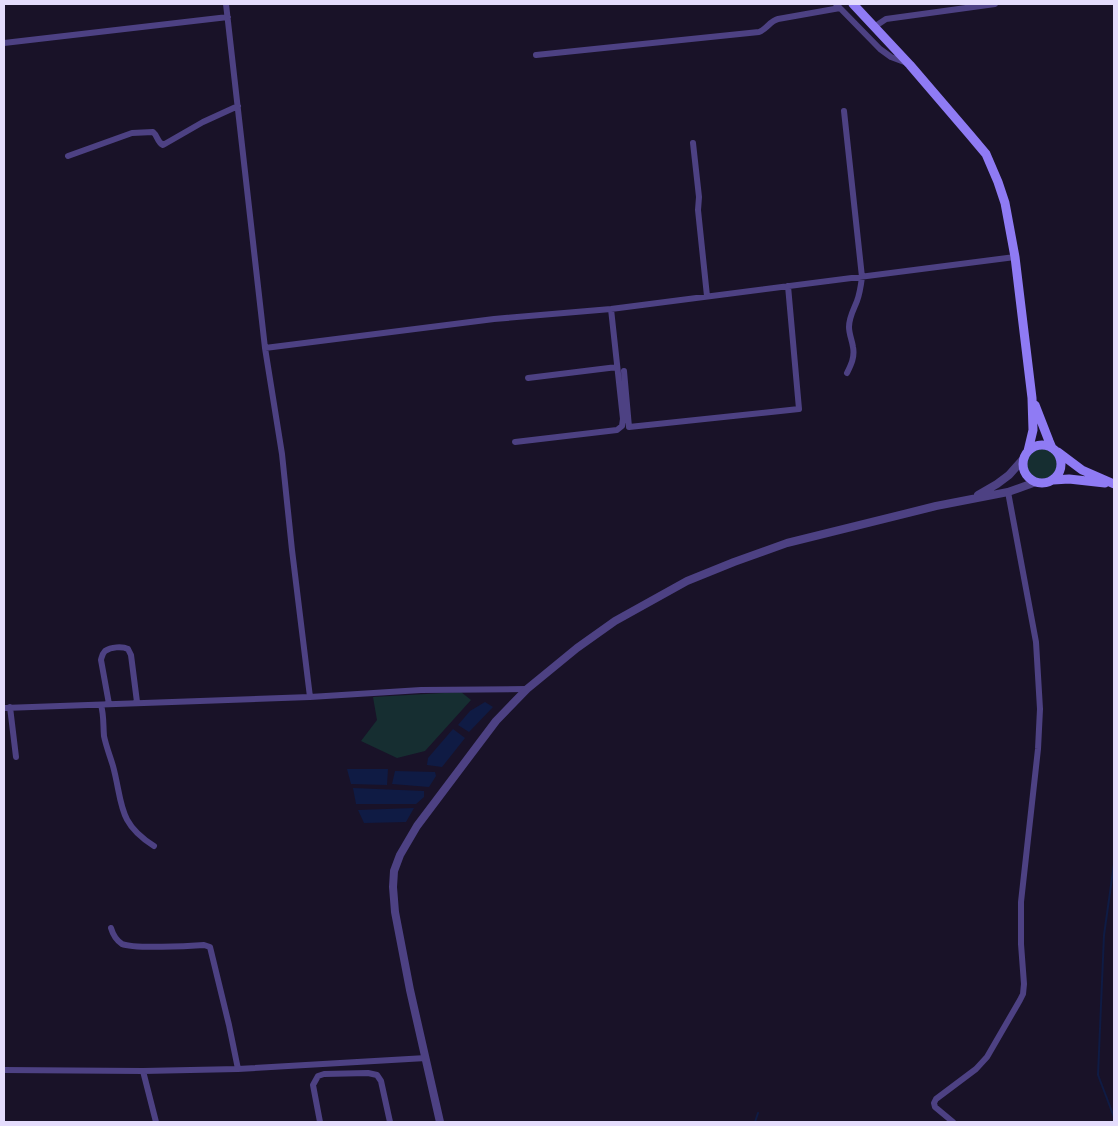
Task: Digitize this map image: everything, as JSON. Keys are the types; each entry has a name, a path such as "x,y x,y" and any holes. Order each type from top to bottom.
{"main road":[{"path":"852,4 908,63 986,154 998,182 1005,204 1015,257 1032,398 1033,430 1024,469 1031,479 1036,482 1042,483 1069,479 1114,484"},
{"path":"1032,398 1043,429 1060,457 1060,470 1053,480"},
{"path":"1027,454 1033,447 1046,445 1082,470 1114,484"}],"street":[{"path":"226,4 265,348 282,454 310,696"},
{"path":"874,28 886,20 995,4"},
{"path":"536,55 759,32 767,27 770,22 778,18 838,6 880,49 891,57 908,63"},
{"path":"4,43 228,17"},
{"path":"68,156 132,133 152,132 163,145 203,122 238,106"},
{"path":"844,111 862,277 849,327 854,356 847,373"},
{"path":"693,143 707,296"},
{"path":"265,348 494,319 611,308 1015,257"},
{"path":"624,371 629,427 800,409 788,286"},
{"path":"515,442 620,429 623,419 611,308"},
{"path":"528,378 618,368"},
{"path":"974,498 1009,475 1027,454"},
{"path":"953,1122 935,1107 936,1099 976,1069 987,1057 1024,994 1021,902 1037,757 1040,709 1036,642 1008,492 1001,488 1001,481"},
{"path":"440,1122 410,990 395,912 393,880 400,855 417,826 496,721 527,689 577,648 615,621 687,581 787,543 936,506 1008,492 1036,482"},
{"path":"136,702 131,655 128,649 122,646 106,650 101,660 105,704 103,711 104,736 113,766 122,809 136,832 154,846"},
{"path":"16,757 7,707 421,690 527,689"},
{"path":"111,928 114,936 128,946 204,945 210,947 238,1069"},
{"path":"4,1070 143,1071 238,1069 426,1058"},
{"path":"343,1062 344,1073"},
{"path":"143,1071 156,1122"},
{"path":"320,1122 313,1085 314,1081 318,1076 324,1074 344,1073 377,1075 381,1081 390,1122"}],"green space":[{"path":"1042,449 1053,453 1057,464 1053,475 1042,479 1031,475 1027,464 1031,453"},
{"path":"461,692 471,700 425,751 397,758 361,741 377,720 373,697"}],"water":[{"path":"485,702 493,707 469,732 458,725 470,711"},
{"path":"453,729 465,738 442,767 427,765 428,758"},
{"path":"347,769 388,769 387,785 351,784"},
{"path":"395,771 435,772 436,776 429,787 392,784"},
{"path":"353,788 424,791 424,797 416,804 356,804"},
{"path":"414,808 406,822 364,823 358,810"}],"waterway":[{"path":"1114,864 1104,935 1098,1075 1114,1117"},
{"path":"755,1122 758,1113"}]}
